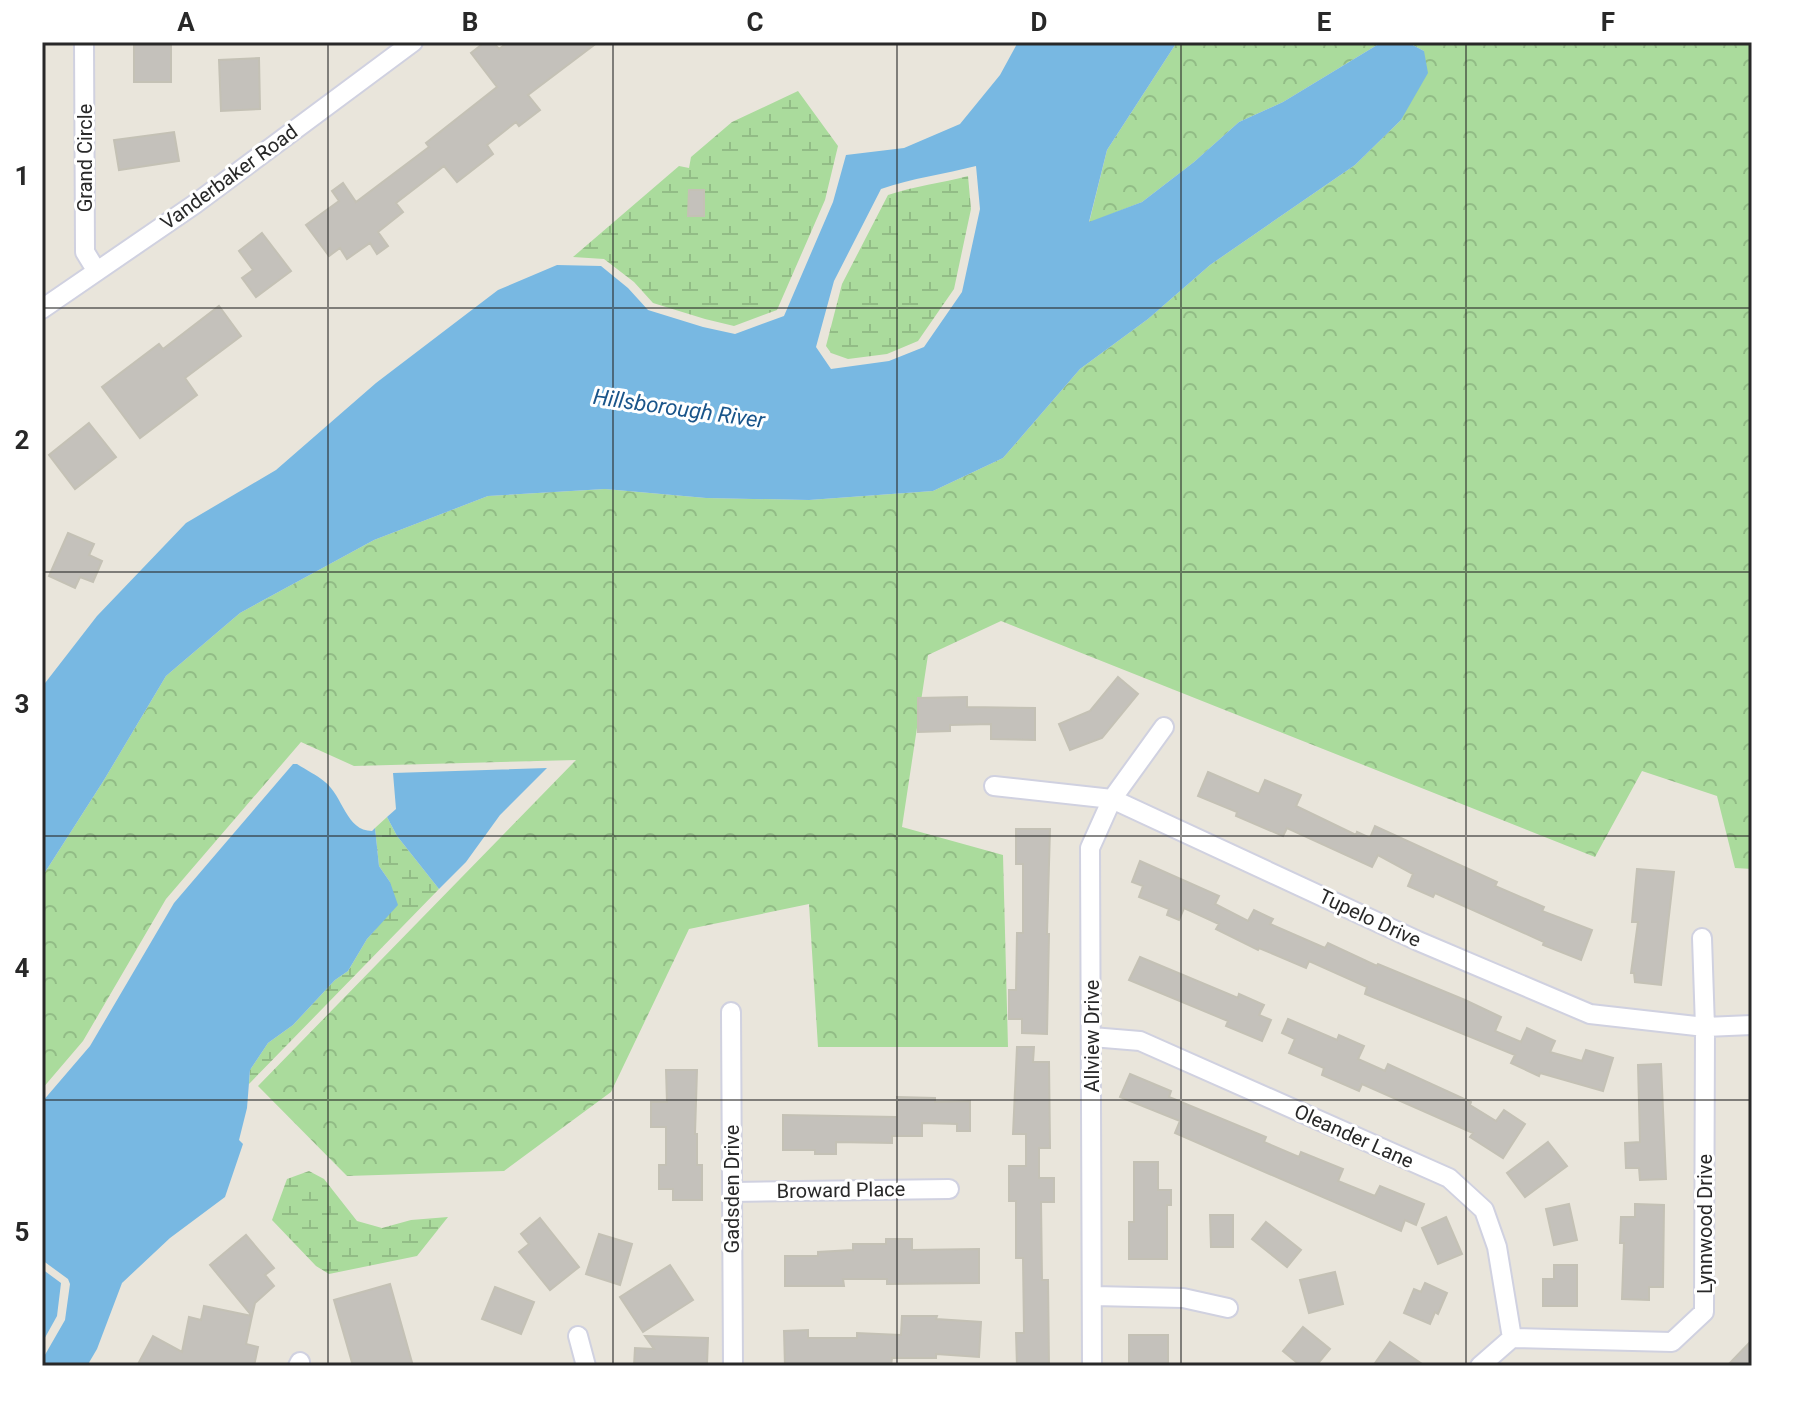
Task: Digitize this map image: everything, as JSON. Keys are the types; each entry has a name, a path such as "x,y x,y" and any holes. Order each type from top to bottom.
{"street":[{"name":"Grand Circle","path":"84,42 85,252 96,270"},
{"name":"Vanderbaker Road","path":"42,309 195,204 413,42"},
{"name":"Allview Drive","path":"1092,1366 1090,848 1112,799 1164,727"},
{"name":"Tupelo Drive","path":"994,786 1112,799 1418,941 1590,1014 1705,1027 1752,1025"},
{"name":"Lynnwood Drive","path":"1512,1338 1672,1342 1704,1312 1705,1027 1702,938"},
{"name":"Gadsden Drive","path":"731,1012 733,1366"},
{"name":"Oleander Lane","path":"1092,1037 1140,1041 1449,1178 1484,1210 1497,1247 1512,1338"},
{"name":"Broward Place","path":"733,1192 949,1189"},
{"path":"1094,1296 1183,1298 1228,1308"},
{"path":"578,1336 586,1366"},
{"path":"1480,1366 1512,1338"}],"green space":[{"path":"1177,42 1382,42 1283,102 1239,122 1142,202 1089,223 1107,150"},
{"path":"1407,42 1752,42 1752,869 1735,868 1717,796 1642,771 1595,857 1001,621 928,655 902,827 1003,855 1008,1047 818,1047 809,904 689,929 611,1092 504,1171 347,1176 258,1086 576,760 354,766 301,742 166,899 83,1041 42,1089 42,877 166,676 240,613 374,540 488,496 605,489 706,498 809,500 933,491 1003,458 1080,369 1148,319 1210,265 1355,165 1401,120 1424,51"},
{"path":"798,91 838,146 825,200 777,310 734,326 705,319 653,303 634,282 604,259 573,257 679,166 689,168 691,157 732,122"},
{"path":"968,176 971,209 954,289 918,341 887,354 848,359 831,353 826,346 842,284 888,195"},
{"path":"387,817 397,836 439,889 249,1084 250,1070 268,1043 293,1025 335,980 348,971 375,930 390,882 379,866 375,828"},
{"path":"309,1171 324,1179 357,1221 382,1228 411,1220 448,1217 417,1256 329,1274 316,1266 272,1220 287,1179"}],"water":[{"name":"Hillsborough River","path":"1018,42 1177,42 1107,150 1089,222 1142,202 1239,122 1283,102 1382,42 1407,42 1424,51 1428,73 1401,120 1355,165 1210,265 1148,319 1080,369 1003,458 933,491 809,500 706,498 605,489 488,496 374,540 240,613 166,676 42,877 42,687 97,616 186,523 276,470 376,383 498,290 557,265 601,266 648,310 703,327 735,334 784,316 833,202 846,155 904,148 960,124 1000,75","holes":["976,166 980,209 962,292 924,347 889,361 831,369 816,347 834,281 881,189"]},
{"path":"293,764 325,782 356,825 372,831 375,828 379,866 390,882 398,905 367,939 348,971 335,980 293,1025 268,1043 250,1070 247,1108 239,1140 243,1144 225,1197 170,1238 122,1283 97,1349 87,1366 42,1366 42,1360 65,1320 70,1284 68,1279 42,1260 42,1102 90,1046 174,903"},
{"path":"547,768 500,815 466,862 439,889 397,836 387,817 396,809 393,773"},
{"path":"42,1269 61,1283 57,1316 42,1343"}],"building":[{"path":"134,42 171,42 171,82 134,82"},
{"path":"485,42 493,42 499,49 508,42 598,42 528,95 540,110 519,126 516,122 487,145 493,154 457,182 444,166 396,203 403,212 378,232 388,246 377,254 370,243 347,259 340,248 329,256 306,225 339,201 332,191 343,183 356,202 429,147 426,143 497,87 471,53"},
{"path":"259,58 260,109 221,111 219,60"},
{"path":"174,132 179,161 119,170 114,140"},
{"path":"689,190 704,190 704,216 688,216"},
{"path":"262,233 291,271 256,297 242,278 253,270 239,251"},
{"path":"219,306 241,336 185,378 197,395 140,438 102,387 159,344 163,349"},
{"path":"89,423 116,457 75,489 49,455"},
{"path":"68,533 94,544 89,555 102,561 93,582 80,577 75,588 49,576"},
{"path":"1118,677 1138,694 1102,738 1070,750 1059,724 1090,711"},
{"path":"967,697 967,707 1035,708 1035,740 991,739 991,724 950,725 950,731 918,732 918,698"},
{"path":"1208,772 1259,794 1265,780 1301,795 1296,806 1356,835 1357,832 1370,838 1375,826 1497,882 1495,886 1544,907 1542,911 1592,930 1581,960 1435,893 1433,897 1408,886 1413,874 1378,855 1372,867 1287,828 1283,836 1236,816 1237,812 1198,796"},
{"path":"1016,829 1050,829 1047,1034 1022,1033 1022,1019 1009,1019 1009,990 1016,990 1017,933 1023,933 1023,864 1016,864"},
{"path":"1140,861 1219,896 1215,904 1248,921 1254,910 1273,919 1270,924 1325,948 1328,943 1501,1017 1495,1031 1521,1042 1527,1028 1555,1041 1550,1052 1582,1061 1586,1050 1613,1058 1603,1091 1540,1073 1539,1076 1511,1063 1515,1055 1365,994 1367,987 1309,961 1306,968 1258,950 1216,929 1219,924 1184,908 1179,920 1167,915 1169,909 1139,897 1143,886 1132,882"},
{"path":"1637,869 1674,872 1661,985 1635,982 1634,973 1631,973 1638,922 1632,922"},
{"path":"1140,957 1238,998 1239,994 1264,1005 1259,1015 1271,1020 1262,1041 1226,1026 1228,1021 1129,980"},
{"path":"1288,1019 1337,1040 1339,1035 1364,1046 1358,1059 1385,1071 1388,1064 1471,1102 1470,1105 1496,1121 1504,1110 1525,1124 1503,1158 1470,1137 1473,1133 1362,1084 1359,1091 1322,1075 1324,1068 1289,1053 1295,1039 1282,1033"},
{"path":"1017,1047 1034,1047 1033,1062 1049,1062 1050,1148 1039,1148 1039,1178 1054,1178 1054,1202 1041,1202 1042,1280 1048,1280 1049,1366 1017,1366 1016,1333 1024,1333 1023,1258 1016,1258 1016,1201 1009,1201 1009,1166 1026,1166 1026,1134 1013,1134"},
{"path":"1661,1064 1666,1179 1640,1180 1639,1168 1626,1168 1625,1143 1640,1142 1638,1065"},
{"path":"666,1070 697,1070 695,1134 697,1165 702,1165 702,1200 673,1200 673,1189 659,1189 659,1165 666,1165 666,1127 651,1127 651,1102 667,1102"},
{"path":"1130,1074 1171,1091 1169,1097 1266,1137 1264,1142 1299,1157 1301,1152 1343,1169 1338,1181 1375,1196 1380,1186 1424,1204 1416,1225 1405,1220 1401,1231 1175,1133 1180,1121 1120,1097"},
{"path":"897,1097 935,1098 935,1102 970,1101 970,1131 957,1131 957,1124 922,1123 922,1136 892,1136 892,1143 836,1142 836,1154 815,1154 815,1150 783,1150 783,1115 897,1117"},
{"path":"1548,1142 1567,1166 1525,1197 1507,1173"},
{"path":"1134,1162 1158,1162 1158,1190 1171,1190 1171,1205 1167,1205 1167,1259 1129,1259 1129,1222 1134,1222"},
{"path":"1569,1204 1577,1240 1554,1245 1546,1209"},
{"path":"1635,1204 1664,1205 1663,1287 1649,1287 1649,1300 1622,1299 1624,1243 1620,1243 1621,1217 1635,1217"},
{"path":"1210,1215 1233,1215 1233,1247 1211,1247"},
{"path":"1446,1217 1462,1254 1438,1264 1422,1228"},
{"path":"540,1218 579,1267 550,1290 519,1252 529,1244 521,1234"},
{"path":"1266,1222 1301,1250 1287,1267 1252,1239"},
{"path":"599,1234 632,1244 620,1285 586,1274"},
{"path":"246,1235 274,1268 265,1275 274,1286 255,1303 252,1316 210,1265"},
{"path":"886,1239 912,1239 912,1250 979,1249 979,1283 887,1284 887,1279 843,1279 844,1286 785,1286 785,1256 818,1256 818,1252 853,1250 853,1244 886,1244"},
{"path":"670,1265 693,1300 643,1332 620,1297"},
{"path":"1554,1265 1577,1265 1577,1306 1543,1306 1543,1279 1554,1279"},
{"path":"1335,1272 1343,1304 1309,1313 1300,1280"},
{"path":"1425,1283 1447,1293 1430,1324 1404,1313 1414,1289 1421,1292"},
{"path":"390,1284 413,1366 353,1366 334,1300"},
{"path":"495,1287 534,1302 521,1334 482,1319"},
{"path":"204,1306 252,1316 246,1344 258,1347 254,1366 137,1366 153,1336 182,1352 189,1317 201,1320"},
{"path":"902,1316 937,1316 936,1319 981,1322 979,1357 936,1354 936,1358 892,1358 891,1366 785,1366 784,1331 808,1330 808,1338 857,1338 857,1333 901,1335"},
{"path":"1303,1327 1330,1349 1316,1366 1301,1366 1283,1351"},
{"path":"1129,1335 1168,1335 1168,1366 1129,1366"},
{"path":"645,1336 708,1338 707,1364 634,1366 635,1348 654,1349"},
{"path":"1752,1340 1752,1366 1727,1366"},
{"path":"1390,1342 1425,1366 1373,1366"}]}
